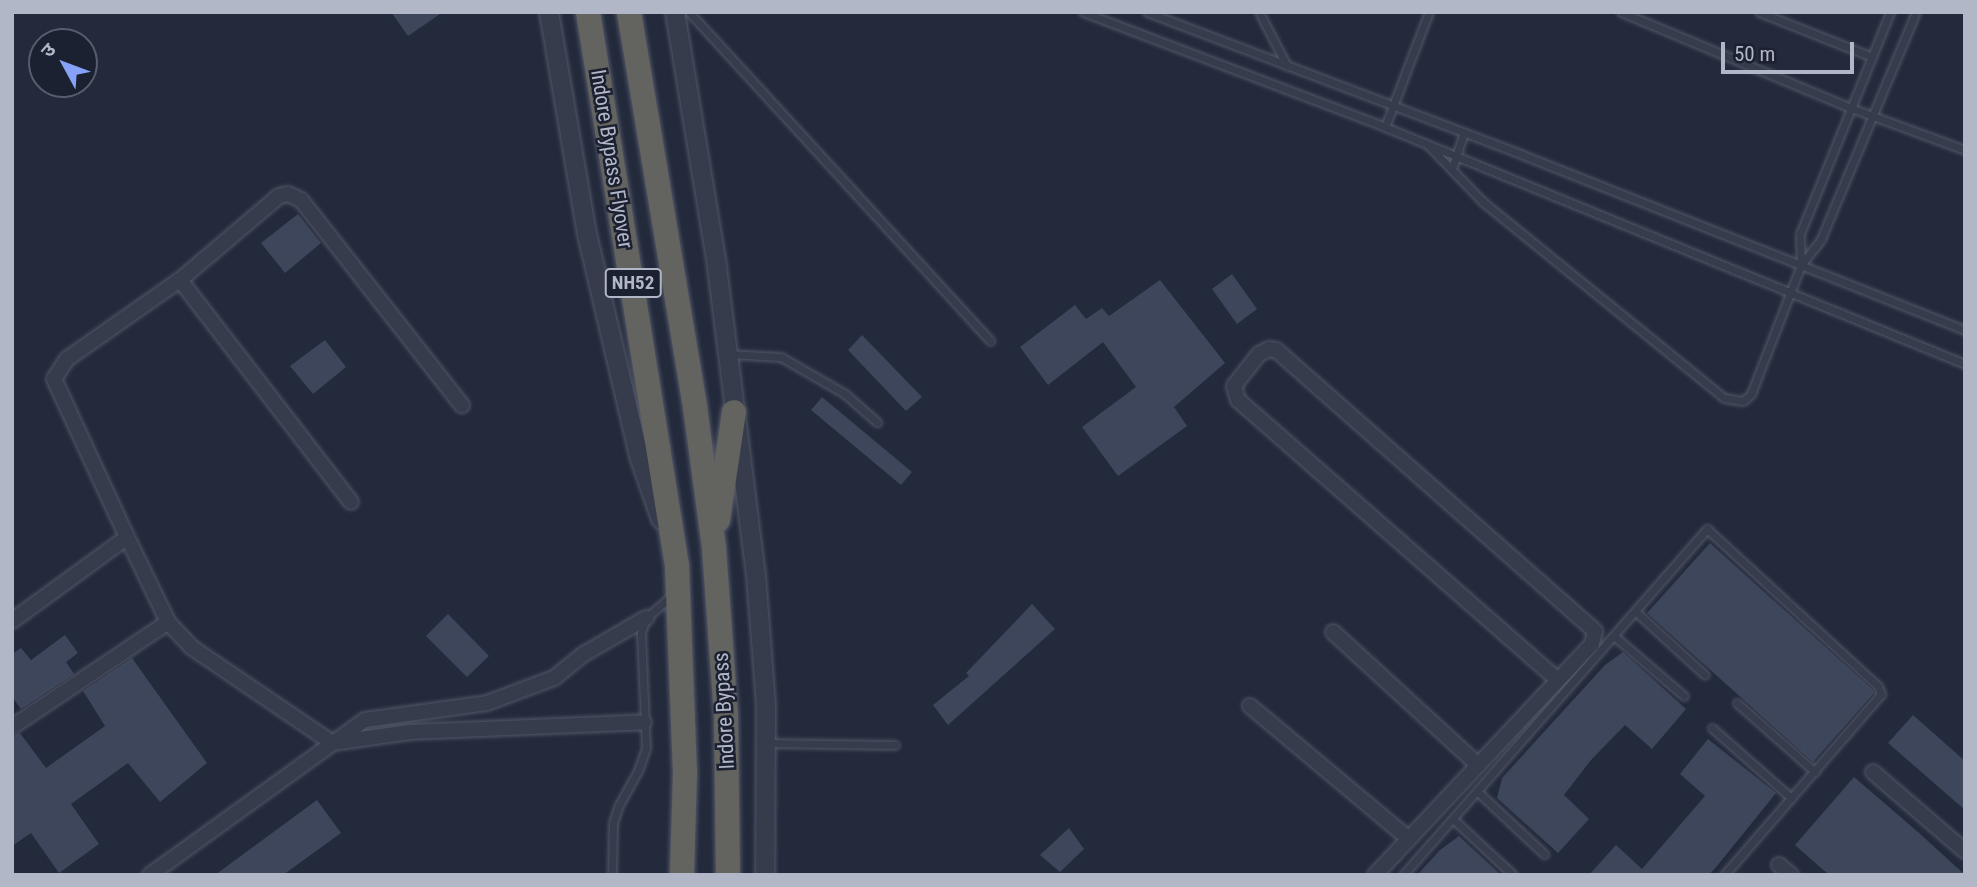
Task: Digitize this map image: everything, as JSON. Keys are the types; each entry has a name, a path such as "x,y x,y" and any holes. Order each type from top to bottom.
{"highway":[{"name":"Indore Bypass Flyover","path":"588,12 676,555"},
{"name":"Indore Bypass Flyover","path":"629,12 693,393 714,548"},
{"path":"714,548 734,412"},
{"name":"Indore Bypass","path":"714,548 726,716 727,875"},
{"name":"Indore Bypass","path":"676,555 685,772 682,875"}],"street":[{"path":"549,12 584,221 617,368 639,456 676,555"},
{"path":"675,12 718,267 756,575 767,743 765,875"},
{"path":"462,405 294,196 279,195 180,280 67,359 54,379 168,622 191,647 332,743 410,732 644,722"},
{"path":"180,280 352,502"},
{"path":"1375,875 1592,644 1595,631 1588,622 1276,351 1269,349 1259,354 1234,386 1238,400 1558,680"},
{"path":"12,621 127,537"},
{"path":"150,875 168,870 365,720 487,703 554,678 584,654 646,618"},
{"path":"12,727 168,622"},
{"path":"1333,632 1478,765"},
{"path":"1250,706 1409,839"},
{"path":"1873,772 1965,851"}],"lane":[{"path":"689,12 990,341"},
{"path":"1083,12 1385,127 1965,364"},
{"path":"1147,12 1965,330"},
{"path":"1259,12 1287,66"},
{"path":"1385,127 1429,12"},
{"path":"1621,12 1851,108 1965,150"},
{"path":"1759,12 1872,57"},
{"path":"1801,265 1800,234 1890,12"},
{"path":"1427,144 1483,202 1724,398 1734,402 1743,401 1751,394 1801,265 1821,239 1916,12"},
{"path":"1451,169 1464,133"},
{"path":"727,354 781,357 845,394 877,422"},
{"path":"1403,875 1690,548 1710,530 1881,690 1880,699 1724,875"},
{"path":"612,875 613,823 618,804 638,771 646,748 641,633 646,618 678,590"},
{"path":"1636,612 1705,675"},
{"path":"1614,636 1684,696"},
{"path":"1737,703 1815,772"},
{"path":"1712,728 1791,798"},
{"path":"767,743 895,745"},
{"path":"1478,792 1544,854"},
{"path":"1453,820 1513,875"}],"building":[{"path":"391,12 443,12 408,36"},
{"path":"298,214 321,243 285,273 261,243"},
{"path":"1232,274 1257,309 1237,324 1212,289"},
{"path":"1160,280 1225,363 1174,407 1187,426 1118,476 1082,427 1136,387 1103,342 1048,385 1020,347 1075,305 1086,319 1102,308 1109,316"},
{"path":"862,335 922,397 906,411 848,350"},
{"path":"325,340 346,367 313,394 290,366"},
{"path":"822,397 912,472 901,485 811,410"},
{"path":"1710,543 1873,690 1874,693 1813,762 1647,613"},
{"path":"1032,604 1055,629 948,725 933,705 969,676 966,673"},
{"path":"448,614 489,656 467,677 426,636"},
{"path":"65,635 78,653 66,662 74,674 21,709 12,697 12,654 21,648 31,660"},
{"path":"1623,652 1686,709 1652,749 1625,725 1591,760 1564,795 1589,819 1558,853 1497,798 1502,778 1605,665"},
{"path":"132,658 207,763 160,802 128,763 71,804 99,844 59,873 31,833 12,846 12,737 20,733 46,768 105,726 83,691"},
{"path":"1913,715 1965,761 1965,810 1888,743"},
{"path":"1708,739 1776,793 1717,866 1709,875 1589,875 1616,845 1642,869 1705,796 1680,774"},
{"path":"1854,777 1965,875 1830,875 1821,868 1795,845"},
{"path":"317,800 341,833 283,875 215,875"},
{"path":"1069,828 1084,849 1060,872 1040,855"},
{"path":"1459,836 1501,875 1417,875 1440,850"}]}
